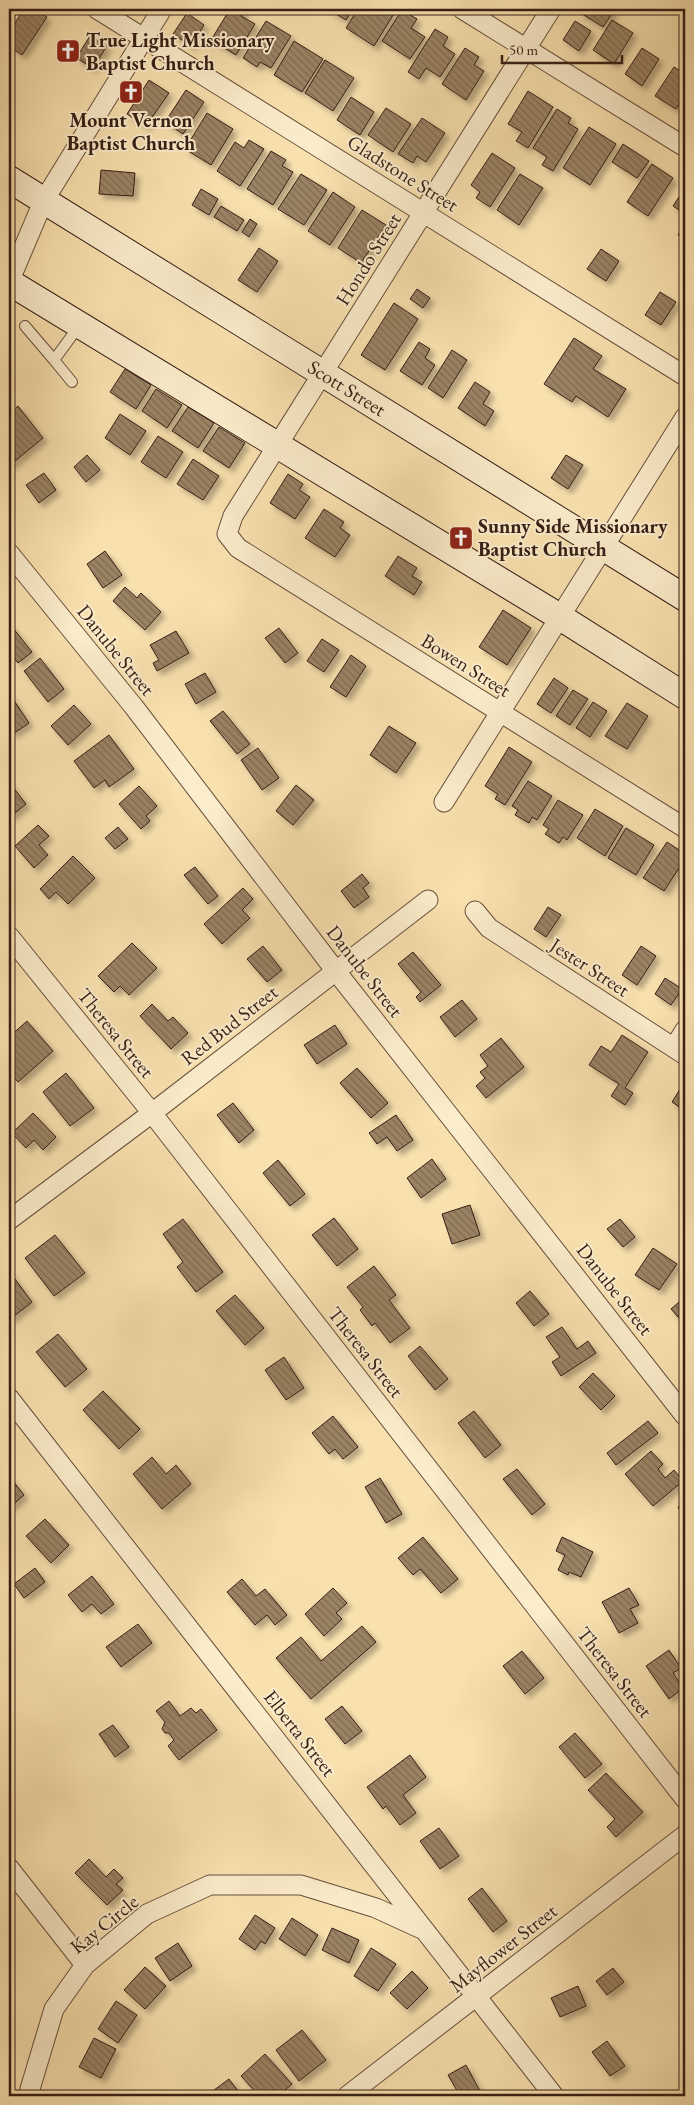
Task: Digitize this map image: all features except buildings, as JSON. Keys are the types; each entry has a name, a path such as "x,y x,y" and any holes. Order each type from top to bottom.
{"main road":[{"name":"Scott Street","path":"9,179 43,202 685,598"},
{"path":"9,282 560,617 685,696"}],"street":[{"name":"Gladstone Street","path":"97,9 685,376"},
{"path":"9,282 43,202 162,9"},
{"path":"462,9 685,147"},
{"name":"Hondo Street","path":"227,534 233,516 551,9"},
{"path":"444,802 685,418"},
{"name":"Bowen Street","path":"227,534 238,548 685,828"},
{"name":"Danube Street","path":"9,552 134,707 335,970 685,1416"},
{"name":"Red Bud Street","path":"9,1220 152,1113 428,900"},
{"name":"Jester Street","path":"475,911 489,928 680,1052"},
{"name":"Theresa Street","path":"9,936 152,1113 685,1799"},
{"path":"680,1052 685,1030"},
{"name":"Elberta Street","path":"9,1398 428,1932 476,1997 554,2096"},
{"name":"Mayflower Street","path":"347,2096 685,1835"},
{"path":"9,1868 85,1965"},
{"name":"Kay Circle","path":"29,2096 54,2009 85,1965 147,1914 210,1885 301,1885 376,1908 428,1932"}],"lane":[{"path":"54,360 80,325"},
{"path":"25,326 72,382"}],"place":[{"name":"True Light Missionary Baptist Church","path":"68,51"},
{"name":"Mount Vernon Baptist Church","path":"131,92"},
{"name":"Sunny Side Missionary Baptist Church","path":"461,538"}]}
